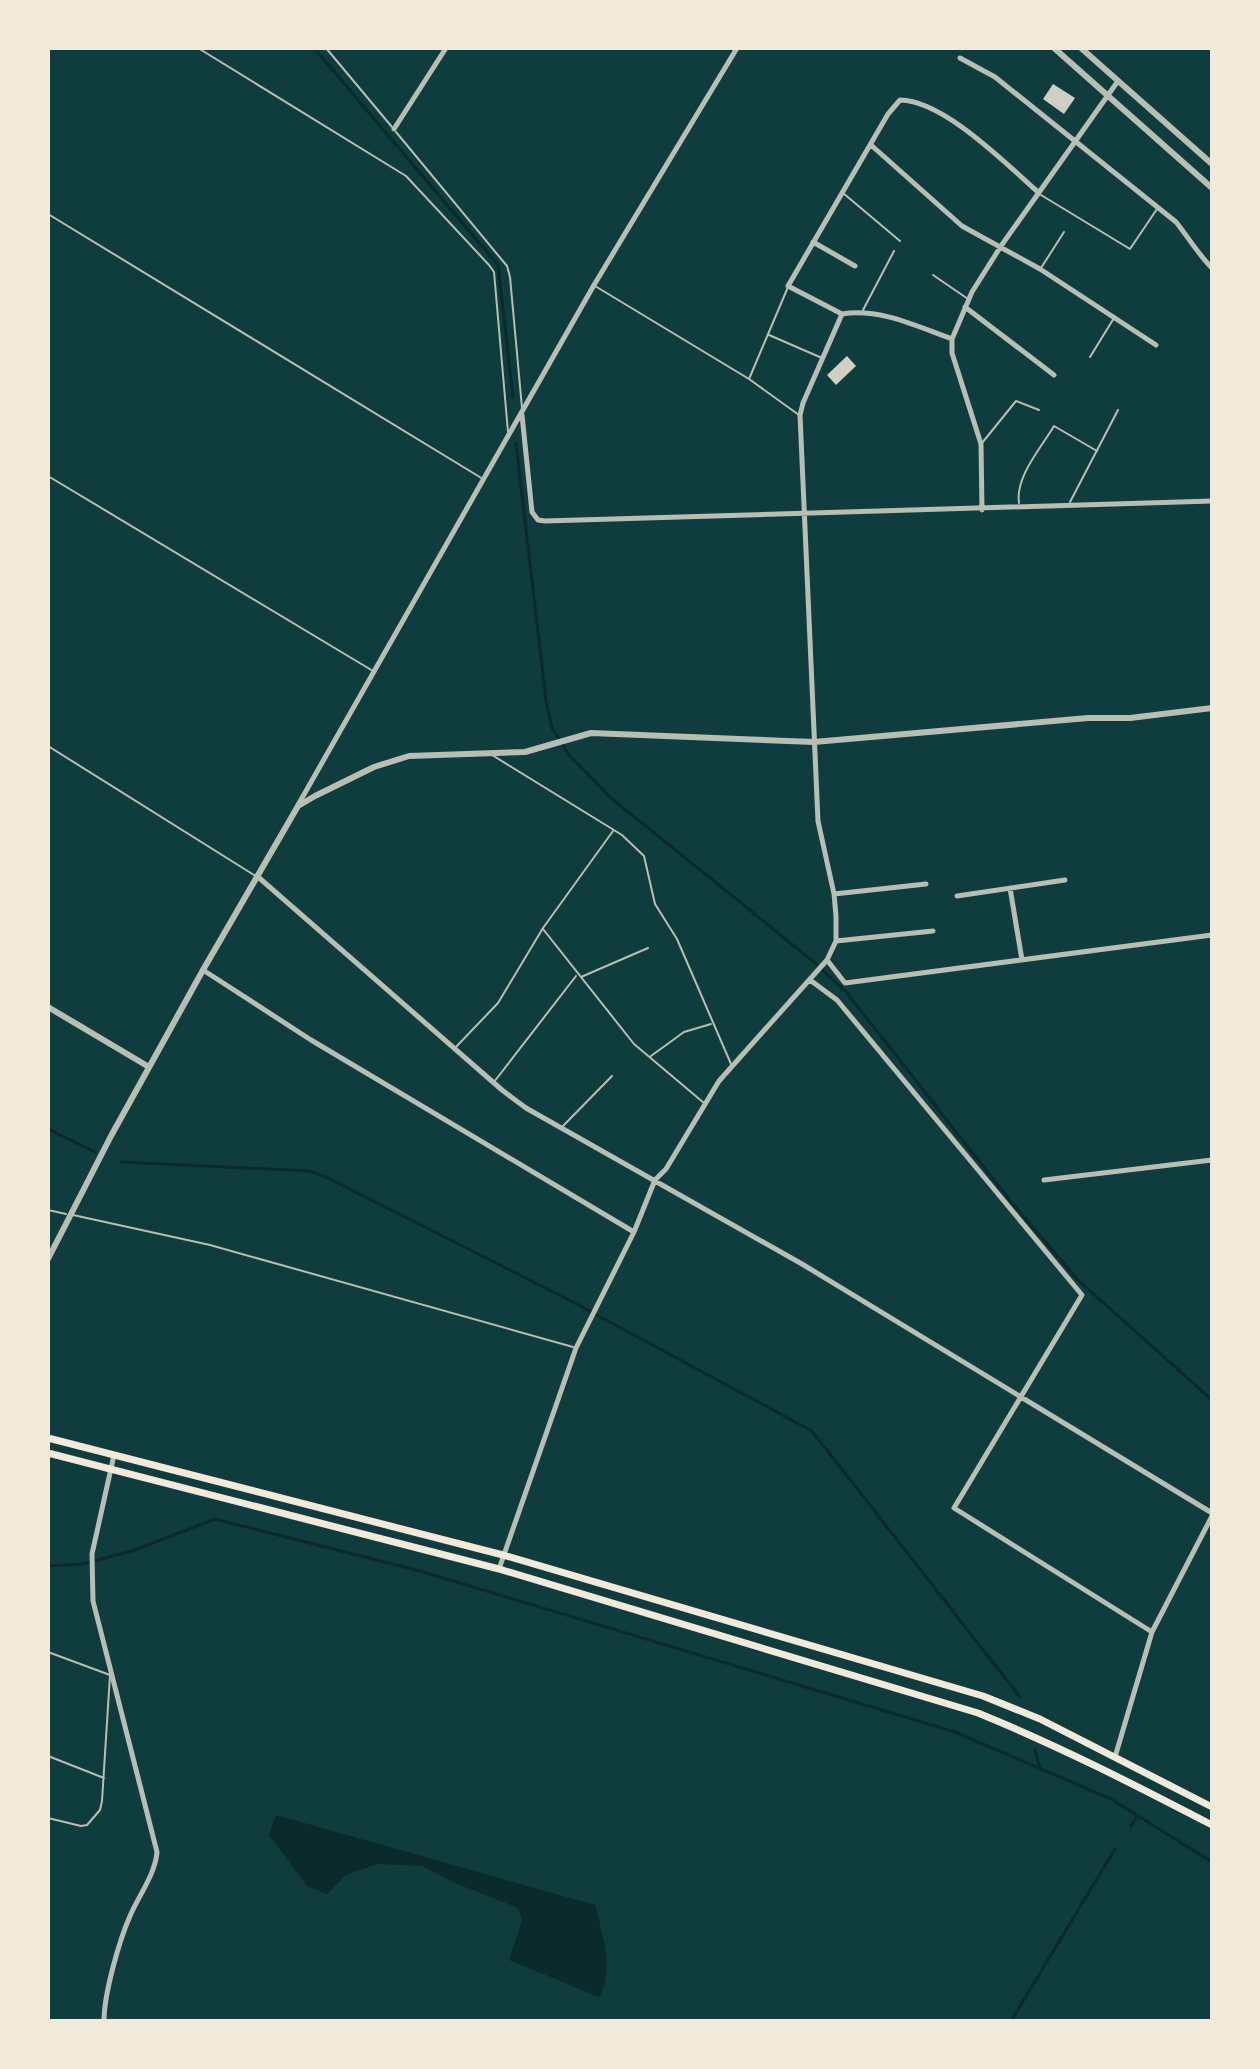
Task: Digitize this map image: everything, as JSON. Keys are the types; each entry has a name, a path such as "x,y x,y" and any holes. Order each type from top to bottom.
{"main road":[{"path":"48,1438 503,1555 983,1696 1040,1719 1212,1807"},
{"path":"48,1453 499,1569 978,1713 1085,1760 1212,1825"}],"street":[{"path":"394,129 446,48"},
{"path":"48,1259 203,970 594,285 737,48"},
{"path":"1054,48 1212,188"},
{"path":"1081,48 1212,164"},
{"path":"960,58 995,77 1176,222 1212,268"},
{"path":"982,510 981,444 952,353 952,339 969,299 1001,246 1119,80"},
{"path":"952,339 876,312 842,314 788,286 893,106 900,100 922,104 940,114 986,146 1038,192"},
{"path":"871,145 962,226 1040,269 1156,345"},
{"path":"813,242 855,266"},
{"path":"965,307 1054,375"},
{"path":"499,1569 576,1348 634,1232 655,1180 666,1169 704,1103 731,1065 826,962 836,941 834,894 818,821 800,415 842,314"},
{"path":"522,414 532,512 538,520 982,510 1212,501"},
{"path":"298,806 374,767 409,756 525,752 591,733 814,742 1088,718 1130,718 1212,708"},
{"path":"257,876 526,1108 655,1180 1021,1396 1212,1514 1152,1632 1115,1757"},
{"path":"957,896 1065,880"},
{"path":"834,894 926,884"},
{"path":"1010,888 1022,960"},
{"path":"836,941 933,931"},
{"path":"826,962 845,983 1212,935"},
{"path":"203,970 311,1040 634,1232"},
{"path":"810,980 837,1000 1082,1295 954,1508 1152,1632"},
{"path":"48,1007 149,1067"},
{"path":"1044,1180 1212,1160"},
{"path":"104,2021 107,1996 126,1927 153,1870 157,1852 95,1619 92,1554 114,1454"}],"lane":[{"path":"198,48 406,176 489,265 494,272 508,438"},
{"path":"326,48 507,266 522,414"},
{"path":"842,192 900,241"},
{"path":"1038,192 1130,249 1158,208"},
{"path":"48,214 484,480"},
{"path":"1040,269 1064,232"},
{"path":"862,311 894,251"},
{"path":"933,275 969,299"},
{"path":"594,285 749,379 800,415"},
{"path":"749,379 788,286"},
{"path":"1090,357 1114,318"},
{"path":"768,334 822,358"},
{"path":"981,444 1016,401 1039,410"},
{"path":"1067,507 1118,410"},
{"path":"1020,508 1018,495 1021,481 1054,426 1097,451"},
{"path":"48,476 375,672"},
{"path":"48,746 257,876"},
{"path":"491,754 622,835 644,856 655,904 677,939 731,1065"},
{"path":"454,1049 498,1003 543,928 613,830"},
{"path":"543,928 634,1044 704,1103"},
{"path":"580,978 648,948"},
{"path":"494,1083 577,974"},
{"path":"650,1057 684,1032 713,1023"},
{"path":"562,1127 612,1076"},
{"path":"48,1210 210,1245 576,1348"},
{"path":"48,1652 110,1675 105,1778 100,1810 87,1825 81,1826 48,1818"},
{"path":"48,1756 105,1778"}],"water":[{"path":"276,1815 595,1905 607,1964 604,1987 599,1997 509,1960 522,1920 518,1908 455,1883 423,1866 377,1864 346,1875 327,1894 307,1886 269,1835"}],"building":[{"path":"1053,84 1075,98 1064,114 1043,99"},
{"path":"847,356 856,366 836,385 827,375"}],"waterway":[{"path":"314,48 498,265 513,397"},
{"path":"516,444 546,700 552,728 569,755 611,798 814,962 847,993 1012,1203 1078,1280 1212,1400"},
{"path":"48,1129 95,1152"},
{"path":"121,1162 309,1171 324,1176 569,1300 812,1431 1020,1697"},
{"path":"48,1566 83,1564 135,1550 215,1519 420,1571 955,1732 1111,1799 1212,1862"},
{"path":"1035,1750 1040,1769"},
{"path":"1131,1826 1137,1816"},
{"path":"1011,2021 1115,1849"}]}
